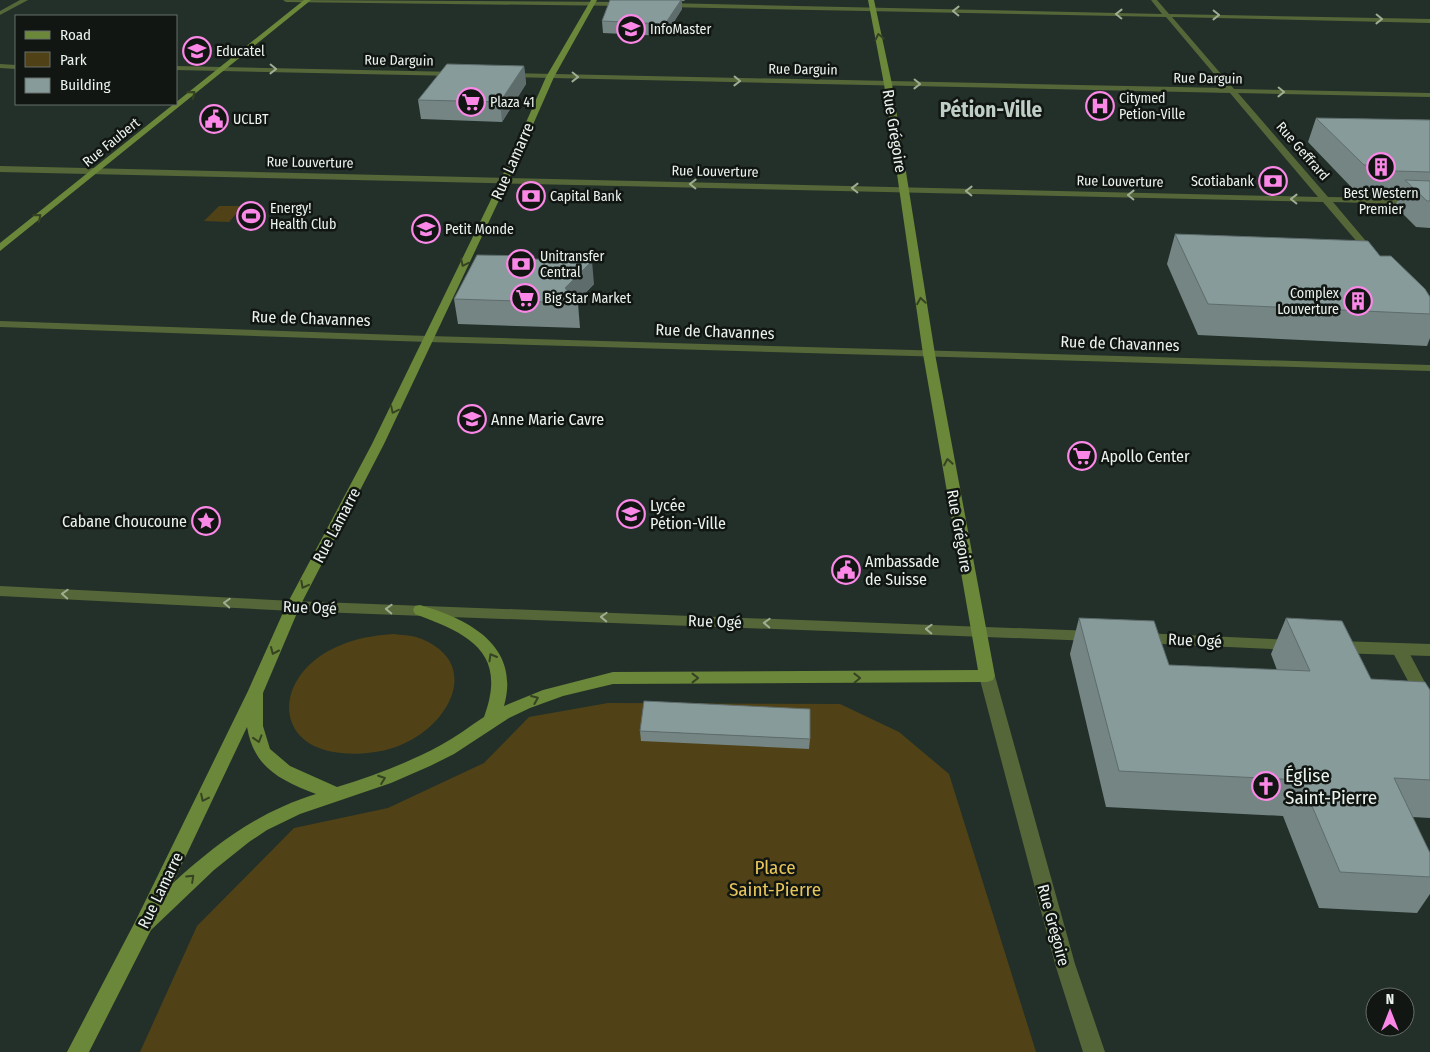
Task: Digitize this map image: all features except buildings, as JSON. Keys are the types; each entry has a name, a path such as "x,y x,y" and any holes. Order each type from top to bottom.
{"main road":[{"name":"Rue Faubert","path":"178,105 308,0"},
{"name":"Rue Lamarre","path":"78,1052 144,924 294,606 378,444 504,179 550,76 593,2"},
{"name":"Rue Grégoire","path":"872,5 888,84 929,354 986,676"},
{"name":"Rue Faubert","path":"0,248 178,105"},
{"path":"420,610 466,629 485,645 495,659 500,678 498,702 491,720"},
{"path":"144,924 196,874 252,831 278,816 302,805 399,773 448,749 491,720 544,695 580,684 613,678 986,676"},
{"path":"256,690 255,728 262,750 276,769 335,794"}],"street":[{"path":"0,13 25,0"},
{"path":"286,0 593,2 632,4"},
{"name":"Rue Geffrard","path":"1154,0 1381,265"},
{"path":"661,5 872,5 1430,21"},
{"path":"0,66 15,67"},
{"name":"Rue Darguin","path":"178,68 461,74"},
{"name":"Rue Darguin","path":"500,75 1430,95"},
{"name":"Rue Louverture","path":"0,169 504,179 1430,202"},
{"name":"Rue de Chavannes","path":"0,324 428,339 1430,368"},
{"name":"Rue Ogé","path":"0,591 294,606 1108,636"},
{"name":"Rue Ogé","path":"1128,637 1307,646"},
{"path":"1326,646 1430,650"},
{"path":"1399,649 1430,707"},
{"name":"Rue Grégoire","path":"986,676 1065,964 1094,1052"}],"green space":[{"path":"219,206 243,206 229,222 204,221"},
{"path":"393,634 419,638 437,648 449,660 454,674 454,688 448,703 439,717 426,730 411,740 383,751 353,754 334,752 316,747 303,738 294,727 290,714 290,700 294,686 302,672 315,660 342,644 372,636"},
{"name":"Place Saint-Pierre","path":"608,703 840,704 899,732 949,774 1036,1052 140,1052 197,926 294,828 388,808 484,763 529,717"}],"place":[{"name":"InfoMaster","path":"631,29"},
{"name":"Educatel","path":"197,51"},
{"name":"Plaza 41","path":"471,102"},
{"name":"Citymed Petion-Ville","path":"1100,106"},
{"name":"UCLBT","path":"214,119"},
{"name":"Best Western Premier","path":"1381,167"},
{"name":"Scotiabank","path":"1273,181"},
{"name":"Capital Bank","path":"531,196"},
{"name":"Energy! Health Club","path":"251,216"},
{"name":"Petit Monde","path":"426,229"},
{"name":"Unitransfer Central","path":"521,264"},
{"name":"Big Star Market","path":"525,298"},
{"name":"Complex Louverture","path":"1358,301"},
{"name":"Anne Marie Cavre","path":"472,419"},
{"name":"Apollo Center","path":"1082,456"},
{"name":"Lycée Pétion-Ville","path":"631,514"},
{"name":"Cabane Choucoune","path":"206,521"},
{"name":"Ambassade de Suisse","path":"846,570"},
{"name":"Église Saint-Pierre","path":"1266,786"}],"district":[{"name":"Pétion-Ville","path":"991,110"}]}
